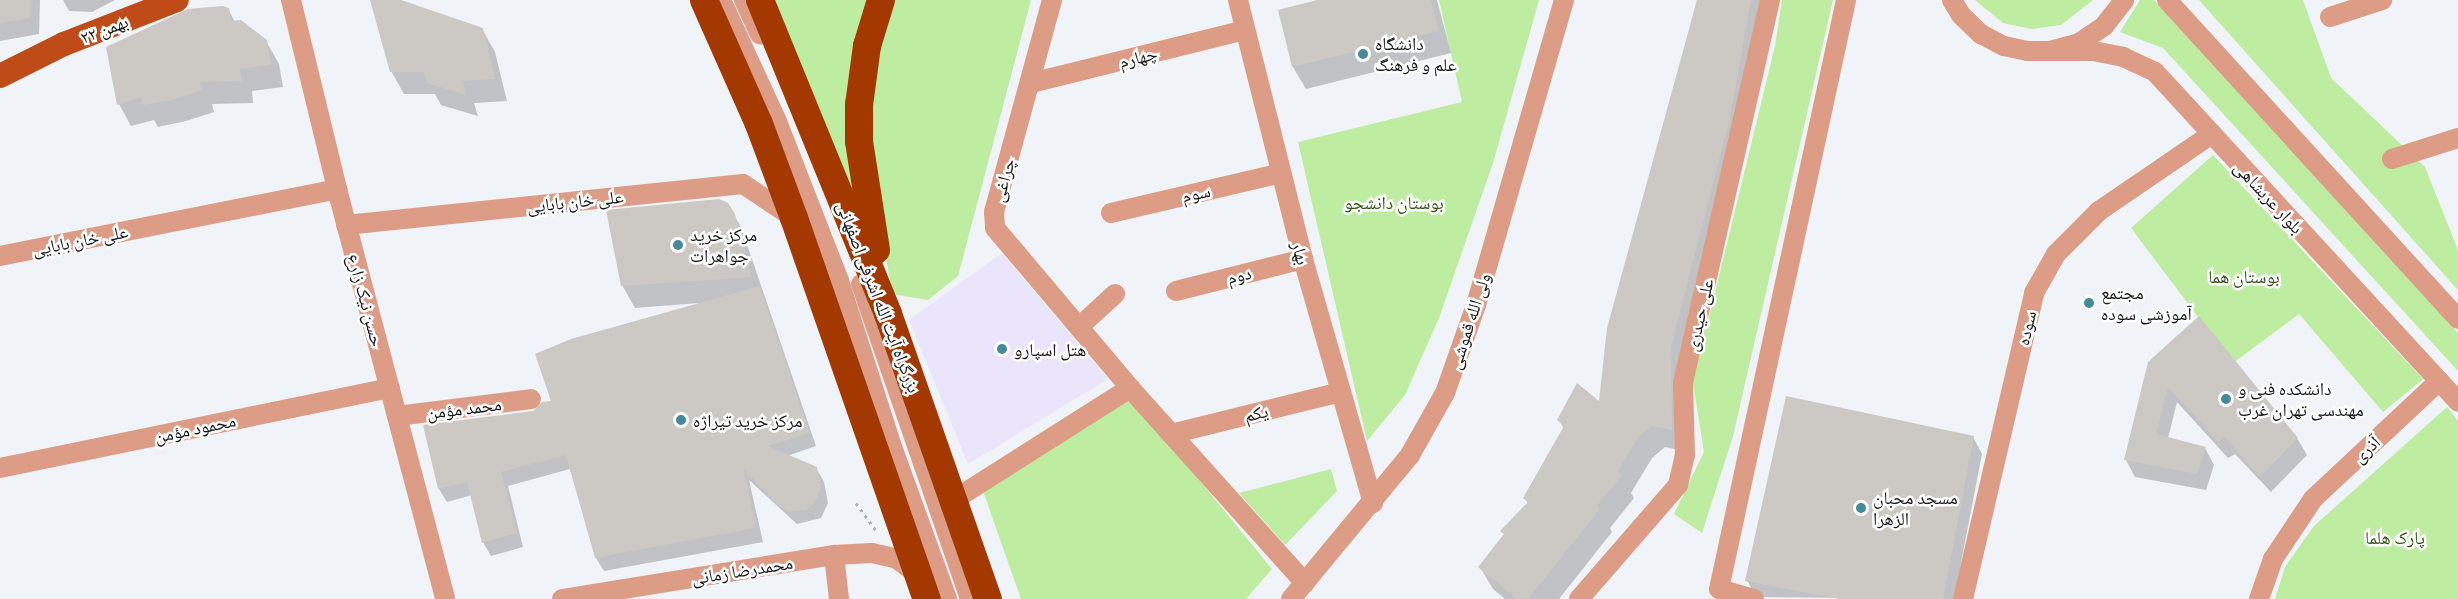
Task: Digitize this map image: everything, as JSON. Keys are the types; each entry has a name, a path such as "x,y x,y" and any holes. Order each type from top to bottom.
{"highway":[{"path":"704,0 759,124 794,218 922,587"},
{"name":"بزرگراه آیت الله اشرفی اصفهانی","path":"760,0 888,314 988,599"},
{"path":"881,0 863,70 859,141 888,314"}],"main road":[{"name":"۲۲ بهمن","path":"0,76 64,44 136,0"},
{"name":"۲۲ بهمن","path":"64,44 177,0"}],"street":[{"name":"حسن نیک زارع","path":"291,0 346,225 446,599"},
{"path":"721,0 776,119 839,280 891,444 947,599"},
{"path":"744,0 796,117 871,310 970,599"},
{"name":"چراغی","path":"1052,0 994,212 995,228 1130,388 1305,584"},
{"name":"بهار","path":"1238,0 1303,259 1373,503"},
{"name":"ولی الله قموشی","path":"1291,599 1373,503 1410,455 1445,393 1476,305 1564,0"},
{"name":"علی حیدری","path":"1579,599 1678,484 1685,455 1683,383 1770,0"},
{"name":"بلوار عربشاهی","path":"1952,0 1962,15 1996,42 2027,51 2093,51 2140,64 2156,72 2448,390"},
{"path":"2050,51 2079,43 2104,26 2124,0"},
{"path":"2167,0 2458,319"},
{"path":"2330,17 2382,0"},
{"path":"1754,599 1719,590 1848,4"},
{"name":"چهارم","path":"1030,83 1245,30"},
{"name":"سوده","path":"1963,599 2034,293 2056,254 2099,211 2212,134"},
{"path":"2392,159 2458,138"},
{"name":"سوم","path":"1111,213 1281,173"},
{"name":"علی خان بابایی","path":"346,225 742,184 794,218"},
{"name":"علی خان بابایی","path":"0,256 337,189"},
{"name":"دوم","path":"1176,291 1303,259"},
{"path":"1079,327 1115,294"},
{"name":"محمود مؤمن","path":"0,468 390,388"},
{"path":"952,501 1130,388"},
{"name":"آذری","path":"2259,599 2273,560 2299,522 2321,507 2448,390"},
{"name":"یکم","path":"1171,434 1341,392"},
{"name":"محمد مؤمن","path":"397,416 531,399"},
{"name":"محمدرضا زمانی","path":"562,599 834,555 872,553 890,557 922,587"},
{"path":"834,555 839,599"}],"path":[{"path":"856,503 883,540"}],"shaded area":[{"name":"هتل اسپارو","path":"1002,253 1108,379 968,464 909,320"}],"green space":[{"path":"769,0 871,0 864,224"},
{"path":"889,0 1031,0 958,276 928,300 892,294 864,123"},
{"name":"بوستان دانشجو","path":"1439,0 1539,0 1493,163 1439,318 1405,395 1367,441 1298,142 1462,102"},
{"path":"1782,0 1833,0 1733,436 1702,533 1674,514 1704,452 1693,383 1775,46"},
{"path":"1975,0 2093,0 2061,25 2032,29 2003,23"},
{"path":"2140,0 2154,0 2458,333 2458,371 2163,48 2120,32"},
{"path":"2199,0 2303,0 2331,78 2425,167 2458,250 2458,290"},
{"name":"بوستان هما","path":"2213,155 2423,379 2383,412 2299,314 2233,363 2131,228"},
{"path":"1132,398 1272,569 1246,599 1021,599 983,491"},
{"name":"پارک هلما","path":"2447,407 2458,421 2458,599 2275,599 2285,567 2314,526"},
{"path":"1331,469 1337,491 1285,545 1239,493"}],"building":[{"path":"0,0 31,0 30,18 0,23"},
{"path":"370,0 401,0 483,28 495,79 463,81 466,95 427,83 424,72 390,72"},
{"path":"1317,0 1431,0 1439,31 1292,67 1278,10"},
{"path":"1697,0 1751,0 1730,118 1671,347 1672,430 1652,426 1639,436 1618,471 1622,475 1597,506 1600,509 1529,598 1517,599 1478,567 1504,534 1500,531 1528,502 1523,498 1564,426 1557,420 1577,383 1599,401 1607,328"},
{"path":"223,6 229,8 231,21 241,20 267,40 271,65 240,69 242,81 200,82 202,90 172,100 143,105 142,97 117,105 106,47 188,9"},
{"name":"مرکز خرید جواهرات","path":"719,199 728,203 735,214 752,277 621,286 606,210"},
{"name":"مرکز خرید تیراژه","path":"760,286 810,433 768,446 817,467 821,489 813,505 806,510 788,511 780,507 744,470 756,528 595,558 566,455 501,472 517,533 482,543 467,482 438,489 423,425 533,411 542,402 551,401 535,354 571,339"},
{"name":"دانشکده فنی و مهندسی تهران غرب","path":"2199,316 2298,438 2260,477 2225,438 2218,442 2168,387 2156,434 2206,447 2197,474 2124,460 2148,362"},
{"name":"مسجد محبان الزهرا","path":"1786,396 1974,436 1943,599 1839,599 1745,581"}],"place":[{"name":"دانشگاه علم و فرهنگ","path":"1363,54"},
{"name":"مرکز خرید جواهرات","path":"678,245"},
{"name":"مجتمع آموزشی سوده","path":"2089,303"},
{"name":"هتل اسپارو","path":"1002,349"},
{"name":"دانشکده فنی و مهندسی تهران غرب","path":"2226,399"},
{"name":"مرکز خرید تیراژه","path":"681,420"},
{"name":"مسجد محبان الزهرا","path":"1861,508"}]}
